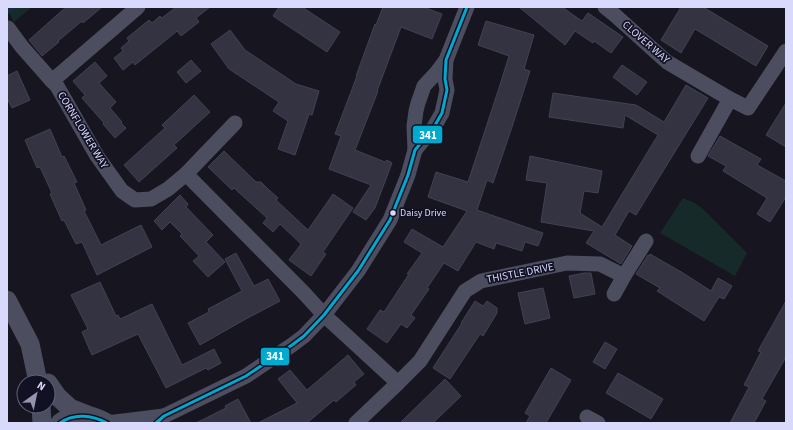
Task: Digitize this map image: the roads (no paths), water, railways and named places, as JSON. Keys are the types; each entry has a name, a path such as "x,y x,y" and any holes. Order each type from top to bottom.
{"street":[{"name":"CORNFLOWER WAY","path":"138,7 52,81 57,86 97,156 122,191 135,200 151,199 186,174 235,123"},
{"path":"60,423 76,416 102,421 160,419 246,376 304,336 324,315 358,271 390,220 408,175 415,150 414,126 416,110 424,86 446,60 467,7"},
{"name":"CLOVER WAY","path":"605,7 667,62 748,108 786,51"},
{"path":"8,28 22,47 52,81"},
{"path":"415,150 434,127 442,114 447,90 445,79 446,60"},
{"path":"698,156 730,99"},
{"path":"186,174 324,315 398,383 356,423"},
{"path":"614,294 646,241"},
{"name":"THISTLE DRIVE","path":"398,383 420,361 465,291 481,281 567,263 600,264 624,276"},
{"path":"7,300 30,344 36,374"},
{"path":"34,362 42,374"},
{"path":"56,394 70,408 102,421"}],"waterway":[{"path":"8,11 14,7"}],"place":[{"name":"Daisy Drive","path":"393,213"}]}
